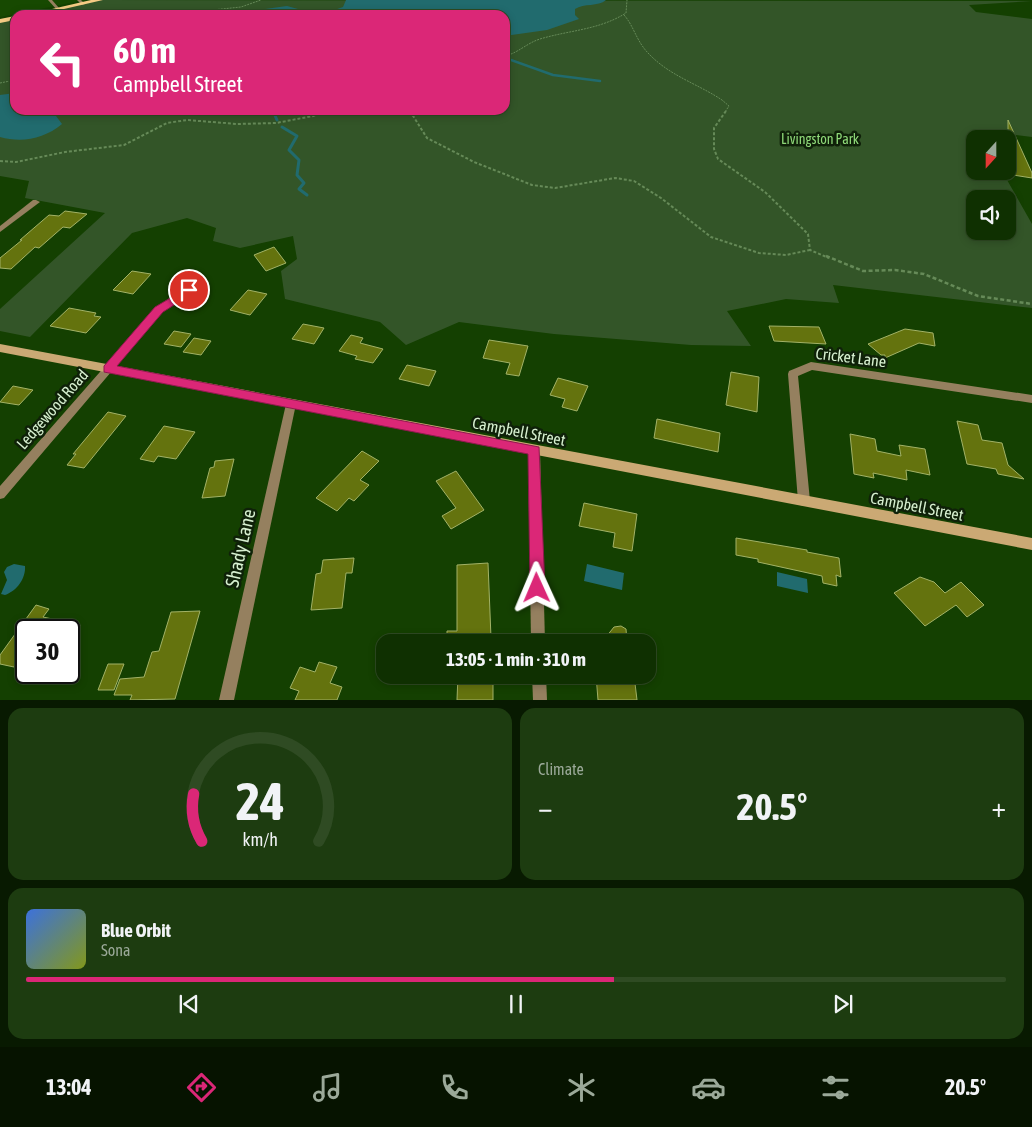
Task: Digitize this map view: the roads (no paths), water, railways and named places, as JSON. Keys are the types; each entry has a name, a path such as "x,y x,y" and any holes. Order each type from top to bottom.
{"main road":[{"path":"53,10 81,2 100,0"}],"street":[{"path":"0,230 36,202"},
{"name":"Ledgewood Road","path":"0,494 159,310 175,298 204,283"},
{"name":"Campbell Street","path":"0,348 1032,544"},
{"name":"Cricket Lane","path":"804,501 793,374 811,366 1032,399"},
{"name":"Shady Lane","path":"226,700 291,404"},
{"path":"534,450 538,634"},
{"path":"539,684 540,700"}],"lane":[{"path":"50,0 58,9"}],"water":[{"path":"346,0 606,0 599,4 575,9 575,15 579,19 547,30 510,35 510,10 334,10 343,7"},
{"path":"287,6 302,10 258,10"},
{"path":"10,94 10,115 57,115 56,116 62,124 48,133 33,138 16,140 0,137 0,95"},
{"path":"14,564 25,566 24,575 17,587 5,595 1,594 7,580 4,572 7,567"},
{"path":"587,564 624,573 622,590 584,581"},
{"path":"777,572 807,579 808,593 777,586"}],"waterway":[{"path":"510,60 553,75 600,81"},
{"path":"275,115 277,120"},
{"path":"282,127 297,136 289,150 299,160 297,175 304,183 299,189 307,195"}],"park label":[{"name":"Livingston Park","path":"820,139"}]}
